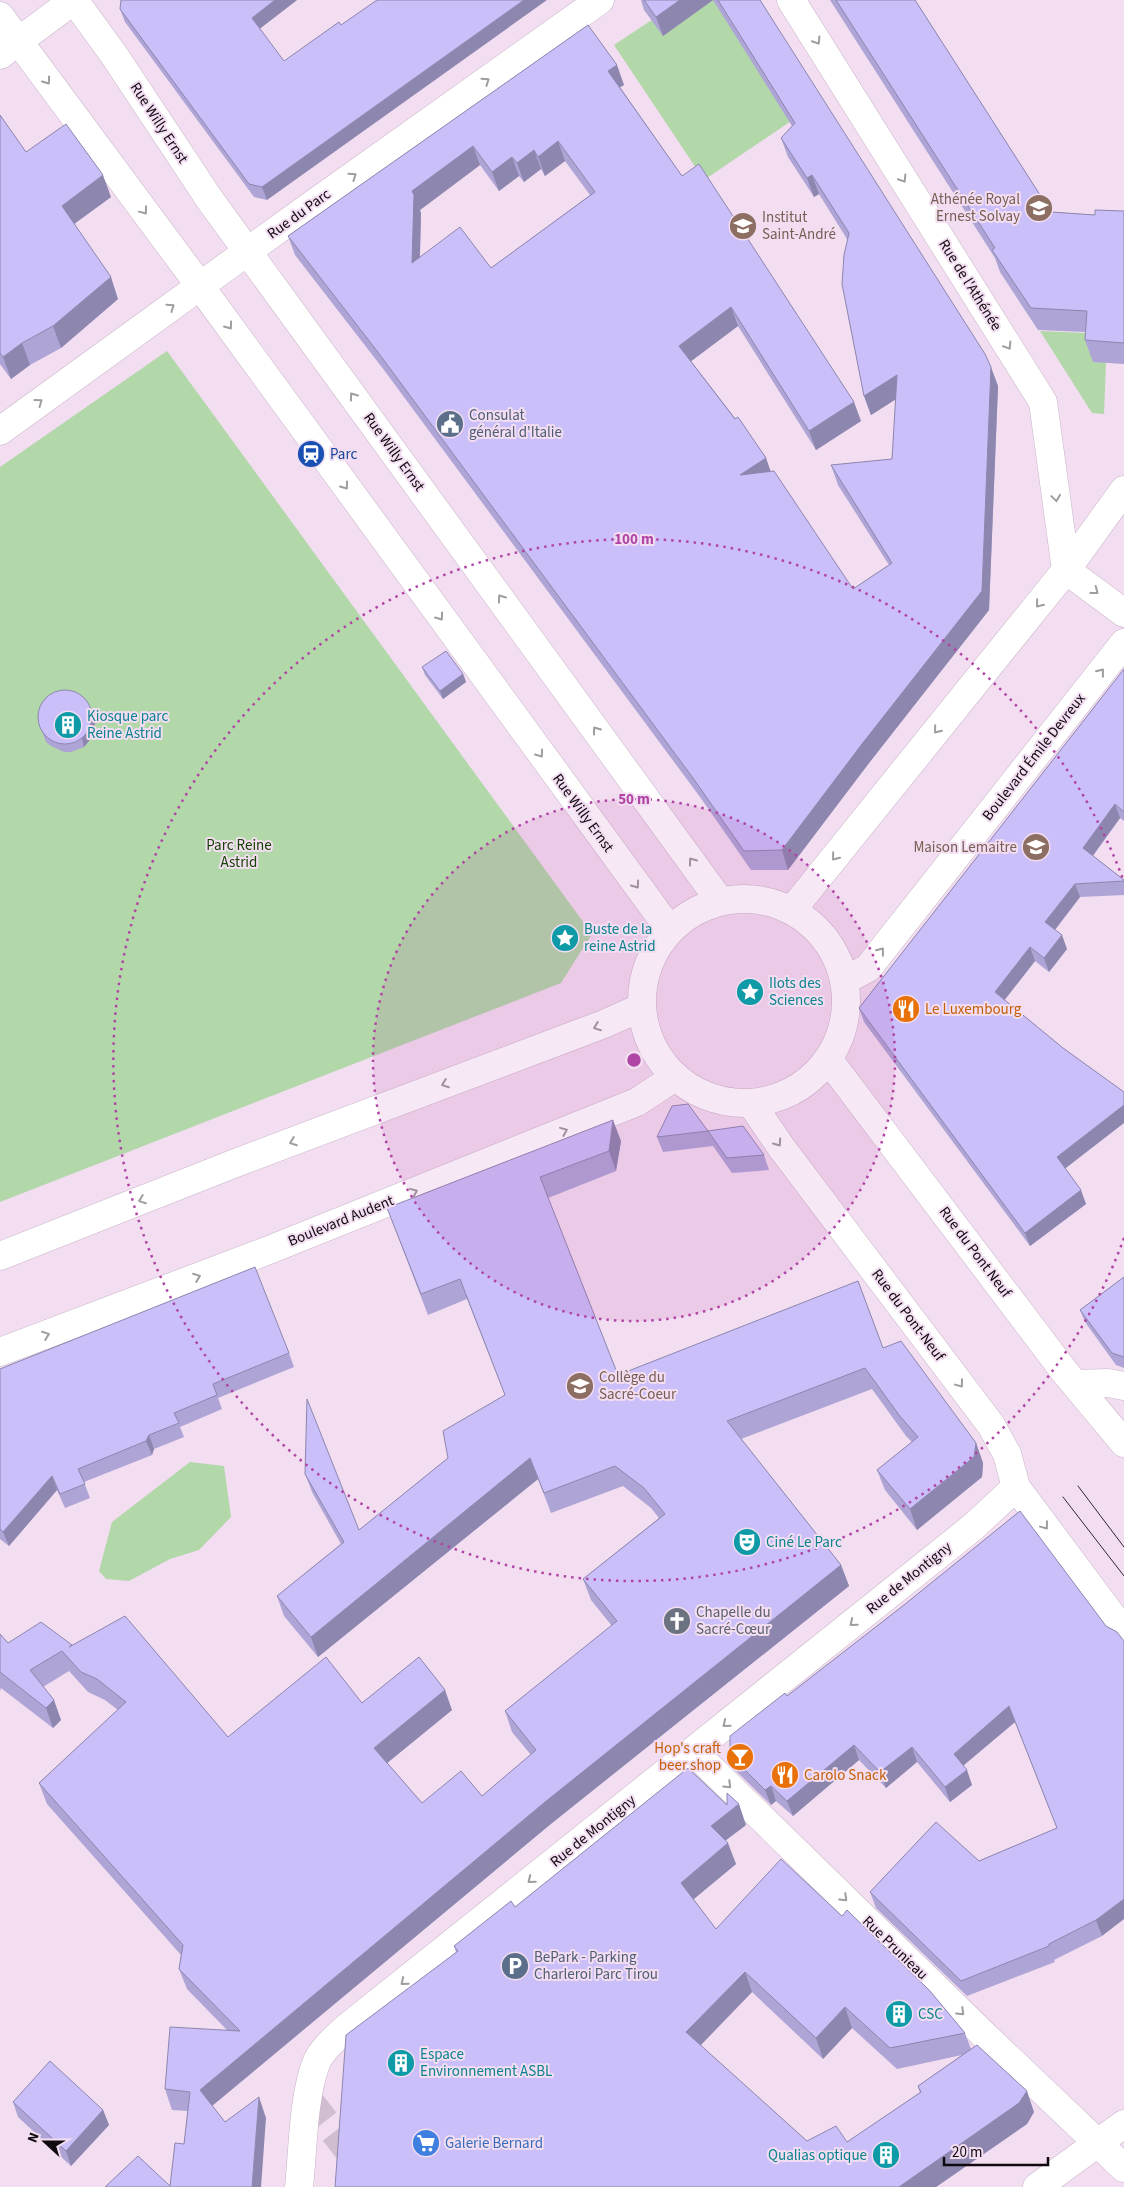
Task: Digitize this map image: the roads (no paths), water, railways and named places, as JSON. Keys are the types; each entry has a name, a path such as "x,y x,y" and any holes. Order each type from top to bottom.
{"street":[{"path":"9,48 74,0"},
{"name":"Rue Willy Ernst","path":"74,0 114,55 210,200 247,252 720,901"},
{"name":"Rue du Parc","path":"0,431 600,0"},
{"name":"Rue de l'Athénée","path":"791,0 1043,402 1066,570"},
{"name":"Rue Willy Ernst","path":"0,16 9,48 200,286 670,930"},
{"path":"792,910 1066,570 1119,509"},
{"path":"1066,570 1124,613"},
{"name":"Boulevard Émile Devreux","path":"844,981 868,968 1124,643"},
{"path":"757,899 792,910 816,927 835,953 844,981 846,1003 843,1026 828,1059 805,1083 788,1093 751,1103 720,1100 691,1088 675,1077 655,1051 645,1029 642,1007 644,980 654,952 670,930 690,914 701,907 720,901 757,899"},
{"path":"0,1256 242,1161 604,1024 642,1007"},
{"name":"Rue du Pont Neuf","path":"828,1059 1064,1371 1124,1443"},
{"name":"Boulevard Audent","path":"0,1352 269,1250 637,1102 675,1077"},
{"name":"Rue du Pont-Neuf","path":"751,1103 781,1147 991,1426 1007,1454 1016,1487"},
{"path":"1076,1384 1108,1383 1124,1386"},
{"path":"1016,1487 1124,1632"},
{"name":"Rue de Montigny","path":"298,2187 308,2099 318,2061 326,2047 352,2023 973,1527 1016,1487"},
{"name":"Rue Prunieau","path":"693,1751 1124,2168"},
{"path":"1037,2187 1124,2124"}],"tunnel":[{"path":"308,2099 377,2187"}],"tram line":[{"path":"1078,1486 1124,1547"},
{"path":"1063,1497 1124,1576"}],"place":[{"name":"Athénée Royal Ernest Solvay","path":"1039,208"},
{"name":"Institut Saint-André","path":"743,226"},
{"name":"Consulat général d'Italie","path":"450,424"},
{"name":"Parc","path":"311,454"},
{"name":"Kiosque parc Reine Astrid","path":"68,725"},
{"name":"Maison Lemaitre","path":"1036,847"},
{"name":"Buste de la reine Astrid","path":"565,938"},
{"name":"Ilots des Sciences","path":"750,992"},
{"name":"Le Luxembourg","path":"906,1009"},
{"name":"Collège du Sacré-Coeur","path":"580,1386"},
{"name":"Ciné Le Parc","path":"747,1542"},
{"name":"Chapelle du Sacré-Cœur","path":"677,1621"},
{"name":"Hop's craft beer shop","path":"740,1757"},
{"name":"Carolo Snack","path":"785,1775"},
{"name":"BePark - Parking Charleroi Parc Tirou","path":"515,1966"},
{"name":"CSC","path":"899,2014"},
{"name":"Espace Environnement ASBL","path":"401,2063"},
{"name":"Galerie Bernard","path":"426,2143"},
{"name":"Qualias optique","path":"886,2155"}],"park label":[{"name":"Parc Reine Astrid","path":"239,854"}]}
